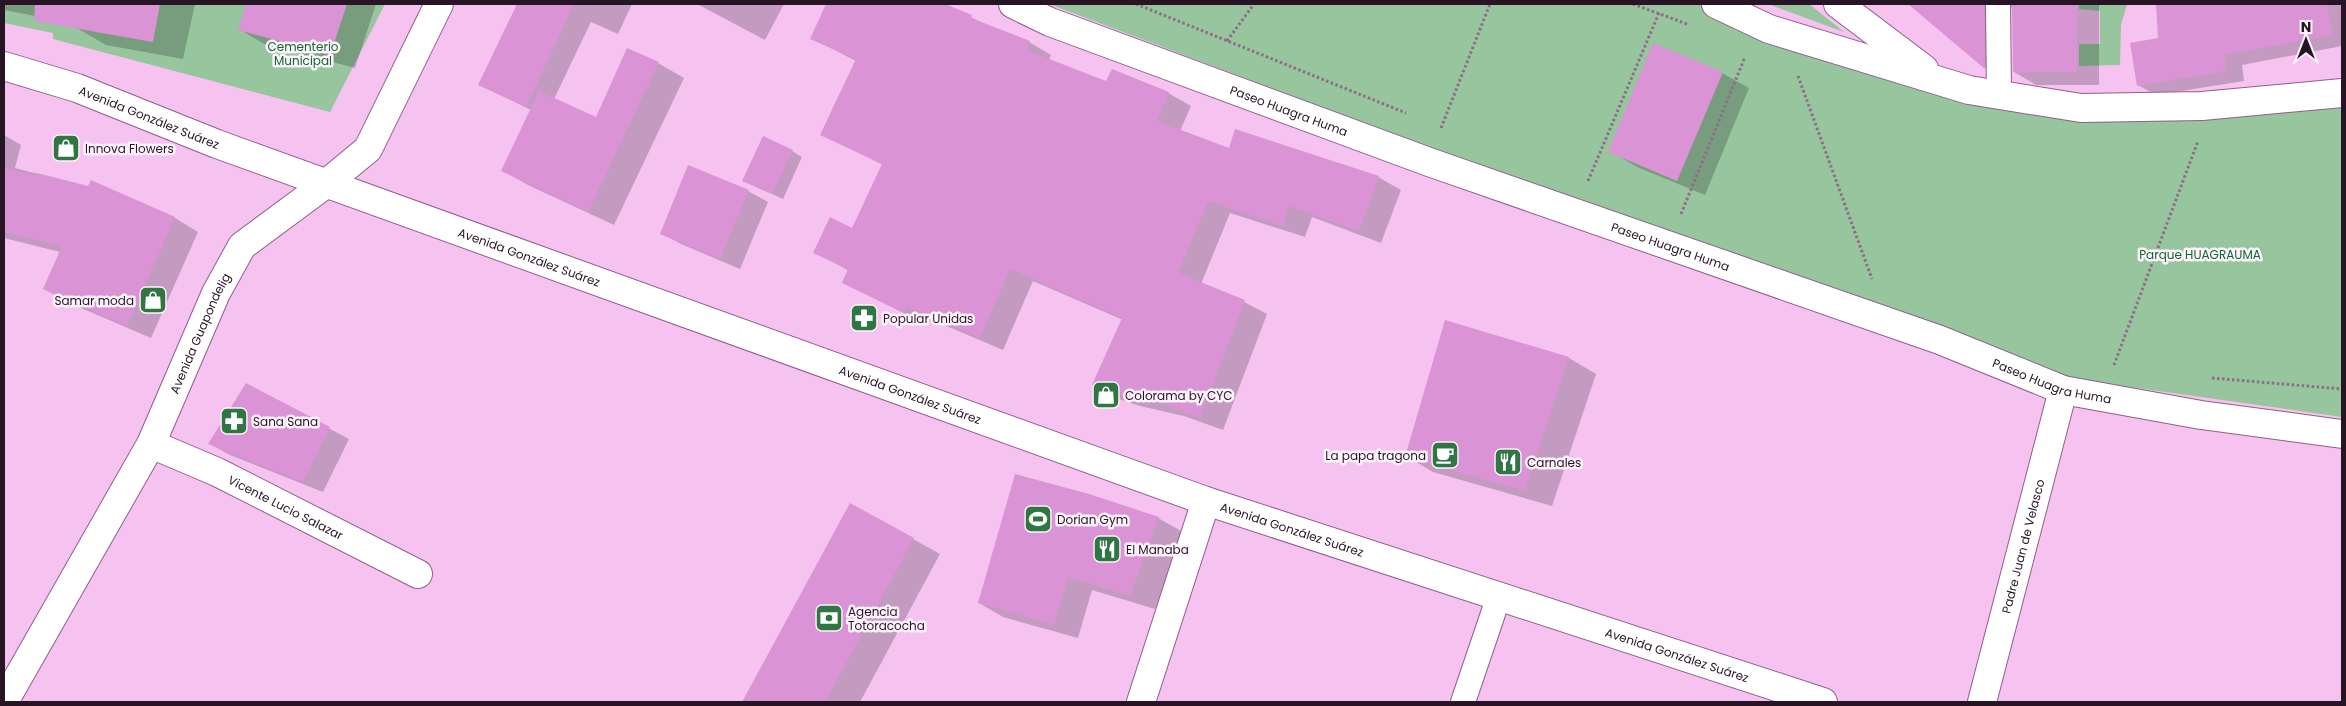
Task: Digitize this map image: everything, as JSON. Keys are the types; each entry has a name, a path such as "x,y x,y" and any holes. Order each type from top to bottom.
{"street":[{"name":"Avenida Guapondelig","path":"4,702 151,444 216,292 242,246 327,183 368,149 439,4"},
{"name":"Paseo Huagra Huma","path":"1013,4 1050,22 1429,162 1940,340 2063,390 2201,415 2342,434"},
{"path":"1716,4 1769,29 1969,90 2081,108 2202,106 2342,94"},
{"path":"1838,4 1939,80"},
{"name":"Avenida González Suárez","path":"4,66 76,88 217,144 1206,501 1823,702"},
{"name":"Padre Juan de Velasco","path":"1982,702 2063,390"},
{"name":"Vicente Lucio Salazar","path":"151,444 217,472 418,574"},
{"path":"1141,702 1206,501"}],"lane":[{"path":"1998,4 1999,94"},
{"path":"1463,702 1500,596"}],"path":[{"path":"1227,41 1254,4"},
{"path":"1429,162 1490,4"},
{"path":"1588,181 1659,14"},
{"path":"1681,215 1745,56"},
{"path":"1797,74 1874,284"},
{"path":"2112,370 2199,139"},
{"path":"2208,378 2342,390"}],"green space":[{"name":"Cementerio Municipal","path":"4,4 385,4 330,112 53,39 53,33 4,23"},
{"name":"Parque HUAGRAUMA","path":"1049,4 1697,4 1771,34 1968,96 2342,101 2342,417 2066,378 1857,298 1433,149"},
{"path":"1768,4 1809,4 1844,32"},
{"path":"2079,4 2127,4 2121,25 2120,65 2079,66 2079,44 2100,44 2100,11 2079,9"}],"building":[{"path":"35,4 160,4 153,42 34,21"},
{"path":"246,4 347,4 330,55 238,30"},
{"path":"517,4 574,4 526,107 478,85"},
{"path":"826,4 945,4 972,15 971,18 1030,41 1026,50 1106,81 1112,69 1169,92 1157,121 1229,148 1235,129 1379,176 1359,231 1289,206 1283,226 1208,201 1178,273 1245,300 1200,418 1160,403 1117,394 1092,385 1122,318 1010,269 980,338 907,307 904,313 842,283 848,269 813,253 830,217 852,228 882,164 820,135 856,59 810,39"},
{"path":"1908,4 1984,4 1985,69"},
{"path":"2012,4 2077,4 2077,72 2013,72"},
{"path":"2156,4 2327,4 2333,35 2224,55 2227,71 2137,86 2130,43 2158,38"},
{"path":"1653,43 1723,72 1677,181 1608,152"},
{"path":"627,48 659,62 588,212 501,171 539,91 596,117"},
{"path":"763,136 793,150 772,194 742,181"},
{"path":"688,165 749,190 720,259 660,234"},
{"path":"4,168 36,176 37,173 88,186 91,180 175,217 127,326 43,289 62,246 4,232"},
{"path":"1445,320 1569,357 1525,491 1405,457"},
{"path":"246,383 330,427 303,482 208,444"},
{"path":"1015,474 1089,494 1159,517 1130,596 1068,577 1054,625 978,603"},
{"name":"Agencia Totoracocha","path":"850,503 914,538 825,702 742,702"}],"place":[{"name":"Innova Flowers","path":"66,148"},
{"name":"Samar moda","path":"153,300"},
{"name":"Popular Unidas","path":"864,318"},
{"name":"Colorama by CYC","path":"1106,395"},
{"name":"Sana Sana","path":"234,421"},
{"name":"La papa tragona","path":"1445,455"},
{"name":"Carnales","path":"1508,462"},
{"name":"Dorian Gym","path":"1038,519"},
{"name":"El Manaba","path":"1107,549"},
{"name":"Agencia Totoracocha","path":"829,618"}]}
